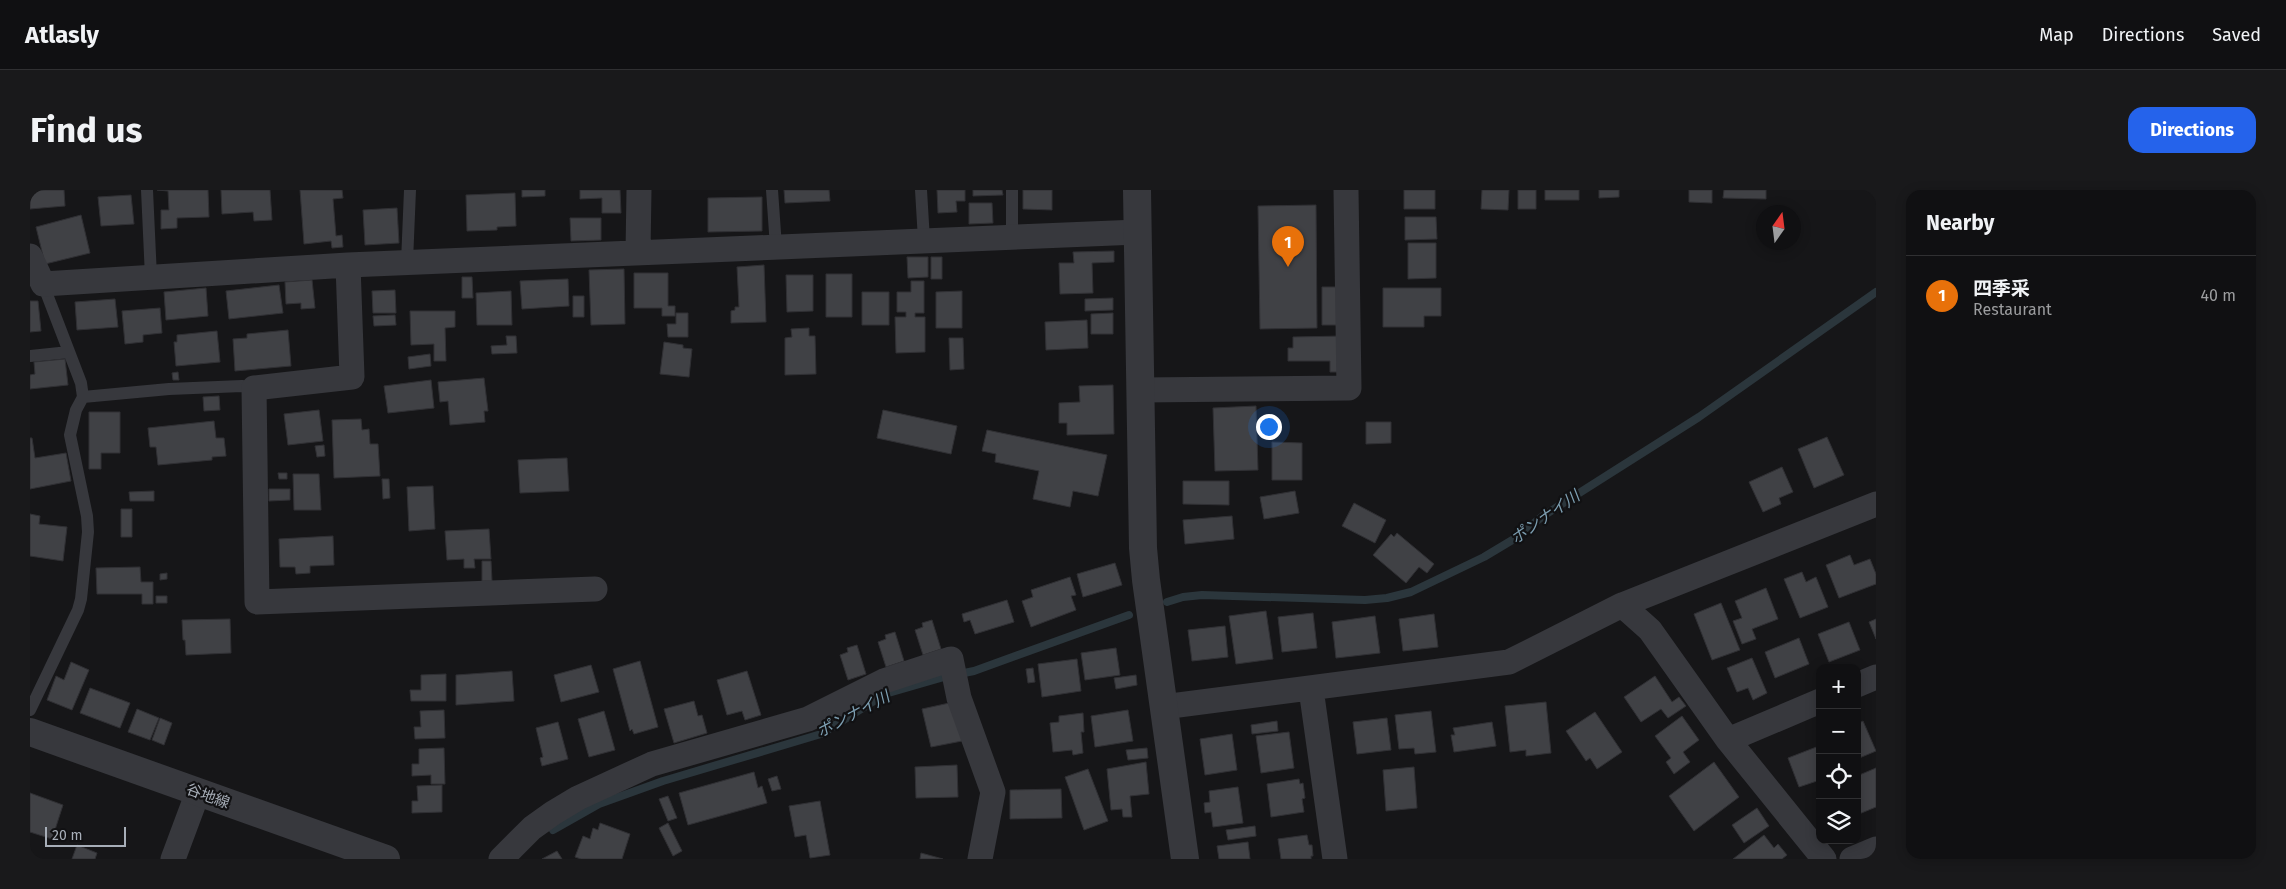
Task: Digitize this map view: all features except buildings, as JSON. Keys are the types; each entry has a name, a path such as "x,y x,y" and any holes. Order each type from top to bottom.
{"street":[{"path":"638,252 639,190"},
{"path":"1137,190 1143,548 1185,859"},
{"path":"1140,390 1349,388 1346,190"},
{"path":"30,256 42,284 407,262 1138,232"},
{"path":"348,265 352,377 254,388 257,602 595,589"},
{"path":"1163,707 1509,662 1622,604 1876,504"},
{"path":"1622,604 1650,630 1728,740 1824,859"},
{"path":"501,859 532,828 552,813 578,798 652,764 808,719 884,681 951,658 959,698 993,792 980,859"},
{"path":"1861,684 1876,678"},
{"path":"1311,689 1335,859"},
{"path":"1728,740 1816,703"},
{"name":"谷地線","path":"30,732 386,859"},
{"path":"173,859 198,792"},
{"path":"1852,859 1876,849"}],"lane":[{"path":"147,190 151,278"},
{"path":"407,262 410,190"},
{"path":"772,190 776,247"},
{"path":"921,190 924,240"},
{"path":"1012,190 1012,238"},
{"path":"30,710 78,610 87,551 87,524 70,435 76,410 83,397 81,383 42,284"},
{"path":"30,356 69,352"},
{"path":"83,397 169,389 242,386 254,388"}],"waterway":[{"name":"ポンナイ川","path":"1167,602 1183,597 1202,595 1365,600 1387,598 1411,592 1484,557 1514,539 1543,516 1699,417 1876,292"},
{"name":"ポンナイ川","path":"553,830 599,804 663,781 821,734 885,694 944,677 974,671 1129,615"}],"place":[{"name":"四季采","path":"1288,267"}]}
